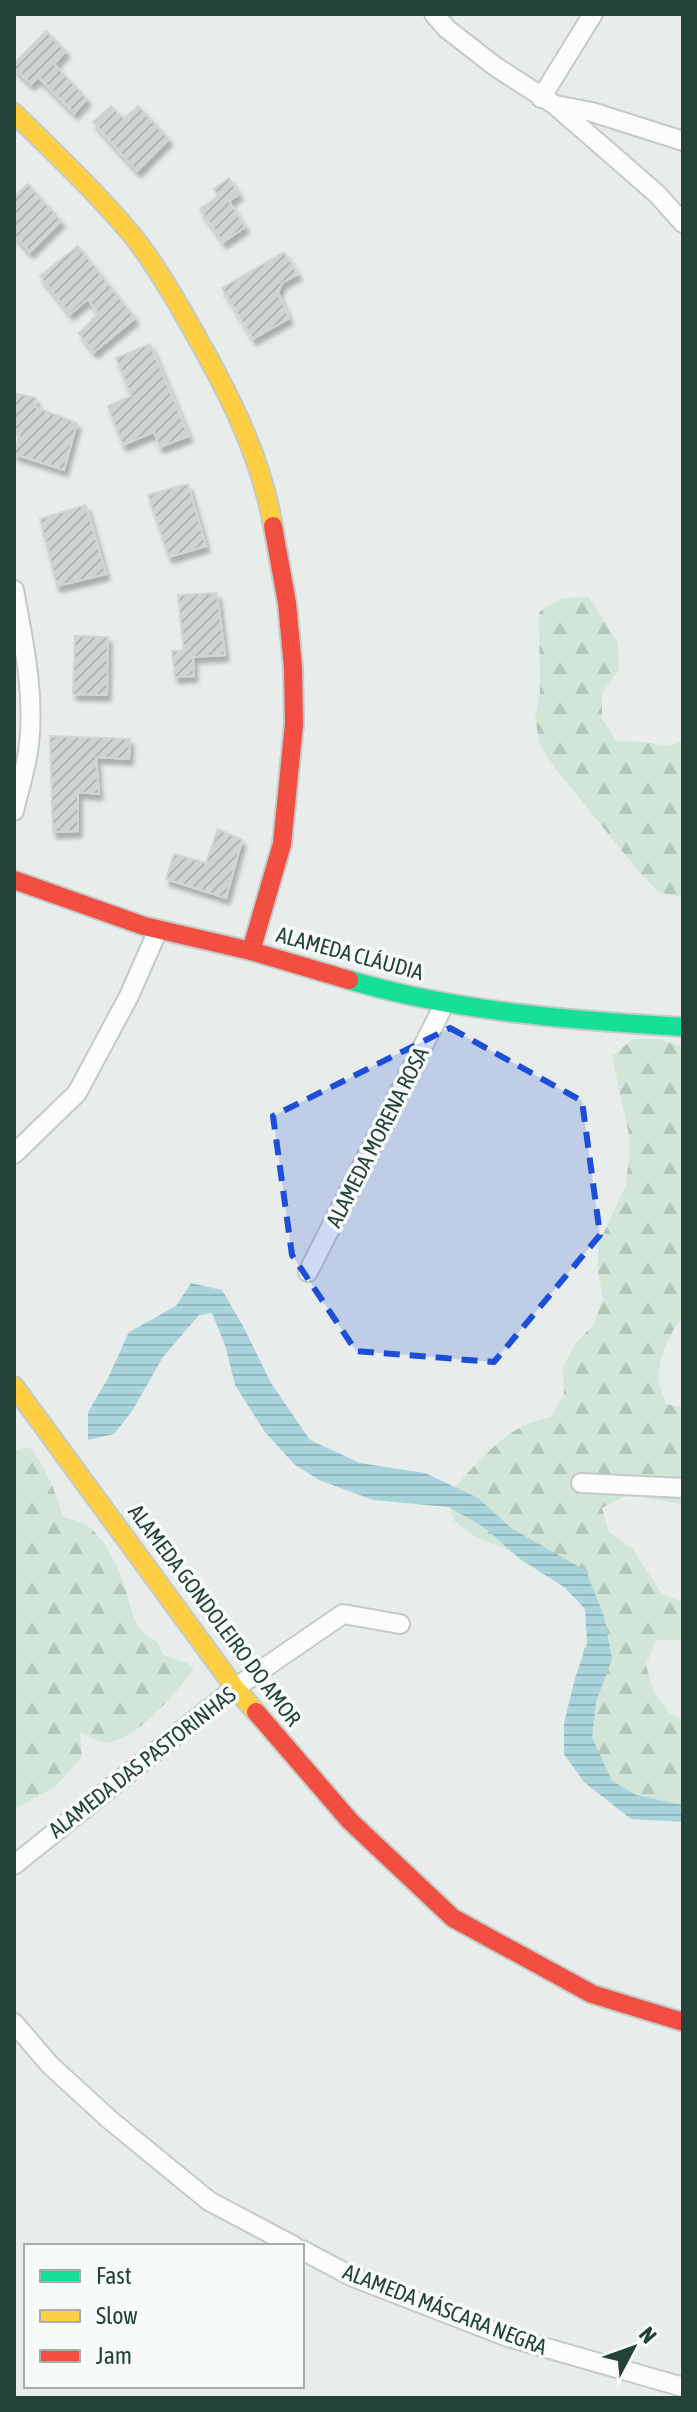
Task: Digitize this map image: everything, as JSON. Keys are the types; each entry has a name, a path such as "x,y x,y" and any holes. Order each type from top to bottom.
{"street":[{"path":"434,14 447,29 548,101 657,194 683,223"},
{"path":"548,101 593,14"},
{"path":"548,101 683,141"},
{"path":"14,113 88,185 135,239 167,285 213,364 244,428 268,498 287,603 294,724 282,844 251,951"},
{"path":"14,590 29,692 29,744 14,811"},
{"name":"ALAMEDA CLÁUDIA","path":"14,880 158,930 251,951 380,989 445,1003 558,1019 683,1027"},
{"path":"14,1154 77,1093 129,996 158,930"},
{"name":"ALAMEDA MORENA ROSA","path":"308,1272 445,1003"},
{"name":"ALAMEDA GONDOLEIRO DO AMOR","path":"14,1386 235,1688 350,1821 453,1918 592,1994 683,2022"},
{"path":"581,1483 683,1488"},
{"name":"ALAMEDA DAS PASTORINHAS","path":"14,1865 235,1688 343,1614 400,1624"},
{"path":"14,2023 60,2074 110,2120 209,2201 290,2244"},
{"name":"ALAMEDA MÁSCARA NEGRA","path":"304,2251 353,2277 508,2337 683,2388"},
{"path":"681,2398 683,2388"}],"highlighted area":[{"path":"450,1028 582,1101 600,1235 494,1362 356,1351 292,1255 273,1116"}],"green space":[{"path":"589,597 618,643 619,670 602,693 602,719 617,741 670,746 683,740 683,898 659,892 640,873 540,745 535,718 540,692 539,612 562,598"},
{"path":"633,1039 659,1039 683,1047 683,1317 666,1346 659,1378 666,1404 683,1408 683,1504 627,1495 602,1508 609,1532 632,1548 662,1594 683,1602 683,1640 656,1640 646,1665 653,1690 668,1712 683,1720 683,1810 643,1819 617,1809 599,1789 570,1716 579,1664 588,1639 588,1612 551,1573 502,1547 477,1538 454,1521 447,1496 504,1438 527,1424 552,1416 564,1394 563,1367 575,1344 594,1324 603,1298 598,1272 598,1245 625,1187 629,1161 629,1135 612,1056"},
{"path":"29,1447 50,1480 63,1517 87,1525 109,1552 142,1631 156,1641 164,1655 189,1664 194,1669 154,1715 128,1735 103,1742 80,1732 82,1757 55,1787 14,1809 14,1451"}],"water":[{"path":"191,1283 222,1290 271,1383 310,1440 360,1463 425,1473 478,1498 511,1528 586,1571 604,1616 612,1659 596,1702 592,1737 612,1781 636,1795 683,1805 683,1822 631,1819 584,1782 564,1754 564,1723 587,1645 585,1608 564,1587 520,1559 485,1528 449,1507 373,1500 319,1480 294,1464 265,1432 235,1385 225,1345 212,1313 199,1315 163,1357 132,1411 114,1434 88,1440 88,1412 129,1332 176,1306"}],"building":[{"path":"46,31 66,51 54,64 87,99 74,113 38,77 31,84 14,68 14,64"},
{"path":"111,106 124,119 138,106 169,139 137,171 93,122"},
{"path":"229,178 239,194 229,201 245,227 223,242 200,209 218,196 214,189"},
{"path":"28,184 61,221 30,252 14,235 14,197"},
{"path":"78,246 135,318 94,352 79,333 98,314 88,299 70,314 40,276"},
{"path":"284,252 298,274 282,283 278,293 289,318 253,339 222,288"},
{"path":"150,344 189,436 160,447 154,432 123,445 108,406 131,396 116,358"},
{"path":"14,393 36,398 35,407 77,423 64,470 14,454 20,434 14,427"},
{"path":"188,484 206,546 169,557 148,495"},
{"path":"86,505 106,574 57,586 40,519"},
{"path":"217,593 225,655 193,657 194,676 175,677 172,651 184,651 178,595"},
{"path":"75,636 108,637 107,695 73,694"},
{"path":"50,736 130,739 129,759 96,757 99,794 78,792 78,831 53,832"},
{"path":"218,829 242,840 226,898 166,879 174,854 206,863"}],"traffic: fast":[{"path":"349,980 473,1007 683,1027"}],"traffic: slow":[{"path":"14,113 119,220 161,276 214,368 239,419 259,471 273,526"},
{"path":"14,1386 235,1688 256,1712"}],"traffic: jam":[{"path":"251,951 282,844 294,724 287,603 273,526"},
{"path":"14,880 144,926 251,951 349,980"},
{"path":"256,1712 350,1821 453,1918 592,1994 683,2022"}]}
